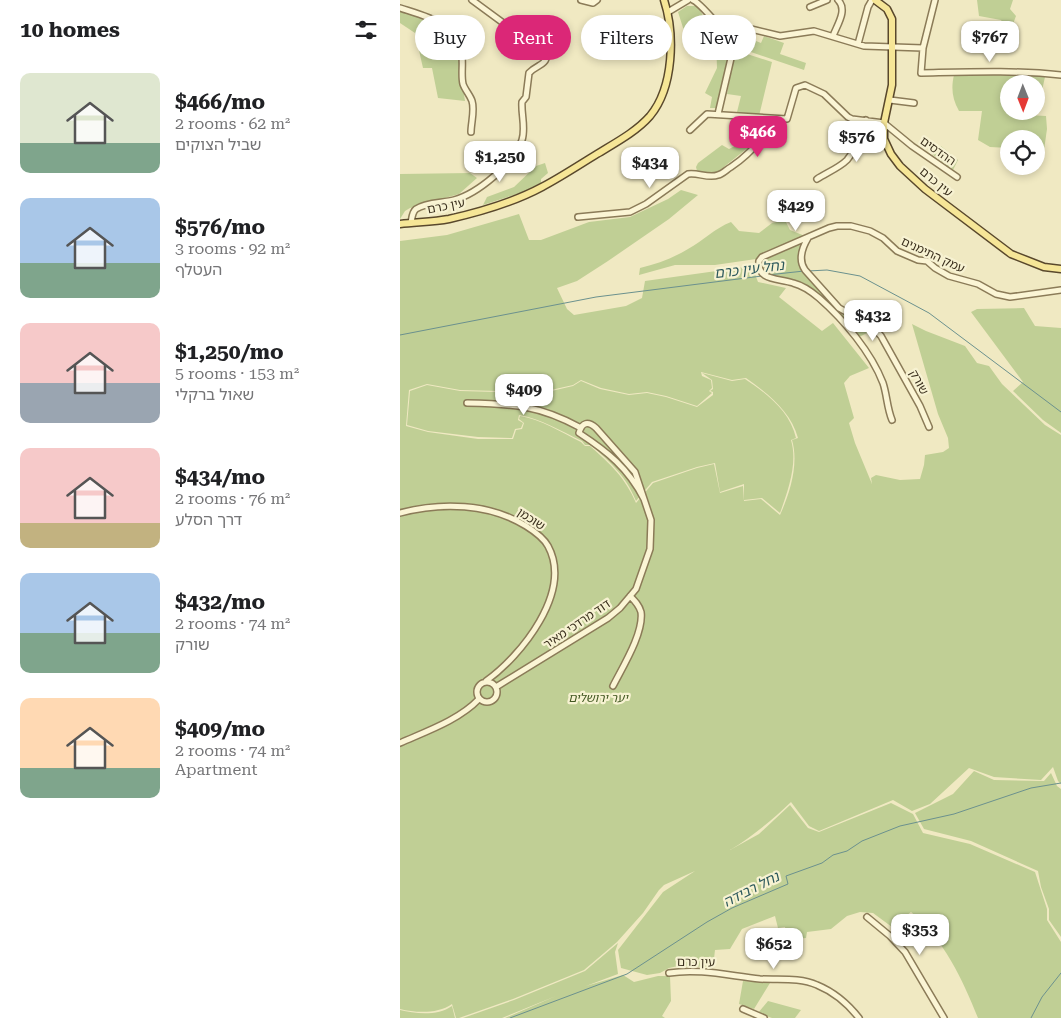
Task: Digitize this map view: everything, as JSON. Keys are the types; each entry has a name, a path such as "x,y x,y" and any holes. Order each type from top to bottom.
{"main road":[{"name":"עין כרם","path":"400,224 451,219 528,194 545,186 633,131 650,115 659,101 667,78 670,54 668,12 664,0"},
{"name":"עין כרם","path":"874,0 887,9 892,25 892,80 890,100 884,123 884,139 891,154 900,166 932,195 1011,254 1044,267 1061,269"}],"street":[{"path":"412,223 413,212 418,208 462,197 488,180 515,154 523,139 522,102 526,96 530,74 531,71 544,63 544,50 538,42 506,25 472,0"},
{"path":"581,0 595,2"},
{"path":"668,12 688,0"},
{"path":"693,0 700,4 709,15"},
{"path":"810,7 827,0"},
{"path":"833,36 842,12 842,4 838,0"},
{"path":"858,44 868,7 874,0"},
{"path":"935,0 923,48 922,74 1005,73 1015,71 1061,75"},
{"path":"400,8 436,21 453,33 462,56 464,85 473,102 471,132"},
{"path":"756,30 780,36 814,32 864,46 923,48"},
{"path":"718,114 730,60"},
{"path":"690,130 707,114 787,119 796,88 805,85 824,94 848,117 860,121 884,123"},
{"path":"890,100 914,103"},
{"path":"578,217 630,212 646,204 688,174 717,176 757,146 776,119"},
{"path":"817,179 842,165 852,154 866,120"},
{"name":"ההדסים","path":"884,123 912,146 957,177"},
{"name":"עמק התימנים","path":"892,420 888,410 884,386 868,353 817,296 794,283 768,278 759,270 759,261 762,257 837,226 851,226 870,231 883,238 897,251 918,260 927,261 949,276 978,284 996,294 1010,297 1061,290"},
{"name":"שורק","path":"808,238 801,258 801,264 839,308 872,326 881,336 891,350 930,427"},
{"path":"468,402 532,407 561,417 581,428"},
{"name":"דוד מרדכי מאיר","path":"496,687 608,618 636,589 641,577 650,548 651,520 644,499 634,472 596,428 591,423 587,423 581,428 579,433 613,458 634,480 644,499"},
{"name":"שוכמן","path":"400,513 418,508 450,506 486,510 520,522 537,532 547,544 550,550 554,578 550,600 538,624 523,646 486,682"},
{"path":"613,686 639,629 641,614 638,604 630,596"},
{"path":"486,682 492,683 496,687 497,693 492,701 485,702 479,699 478,687 486,682"},
{"path":"400,742 434,728 469,708 479,699"},
{"path":"867,917 890,936 906,954 944,1018"},
{"name":"עין כרם","path":"669,973 712,972 754,978 810,982 838,997 859,1018"},
{"path":"743,1010 764,1018"}],"green space":[{"path":"977,0 1013,0 1010,9 1016,16 1013,24 1004,25 1001,20 979,16"},
{"path":"687,6 697,6 703,15 682,15 682,25 678,12"},
{"path":"400,9 417,15 415,15 415,33 400,23"},
{"path":"764,36 784,43 780,54 806,63 804,70 756,54 756,41 761,43"},
{"path":"756,57 772,62 759,116 737,112 741,96 727,94 733,60 756,60"},
{"path":"421,60 460,60 465,101 438,98 432,68 423,68"},
{"path":"717,60 728,60 716,108 710,108 712,97 705,93 717,68"},
{"path":"954,75 1000,75 1000,120 1045,120 1046,116 1045,143 1045,130 1000,130 1000,148 990,147 978,140 982,111 959,111 953,93"},
{"path":"762,132 764,135 715,174 704,174 697,171 698,163 722,145 729,149"},
{"path":"941,146 958,160 953,170 932,154"},
{"path":"545,163 548,173 541,179 541,183 523,192 483,205 487,197 514,187 536,166"},
{"path":"470,173 477,178 459,194 410,208 405,211 400,219 400,174"},
{"name":"יער ירושלים","path":"681,190 698,195 669,219 608,261 577,281 557,288 567,309 574,315 626,306 642,298 645,281 752,266 758,282 786,288 779,297 822,331 833,323 869,368 850,376 844,383 854,418 849,423 872,484 871,478 876,475 900,480 920,479 925,455 943,452 949,448 948,438 938,414 912,324 965,346 977,363 989,366 1002,384 1045,425 1061,435 1061,784 1053,767 1041,780 994,777 969,768 930,804 912,811 893,800 819,831 809,826 791,802 762,828 730,850 759,834 790,805 808,828 819,832 891,803 913,814 923,833 970,844 1035,872 1047,909 1047,920 1061,942 1061,1018 978,1018 951,961 933,935 911,912 892,927 873,913 860,912 847,916 831,929 807,932 806,938 787,940 785,927 778,928 775,916 742,929 730,949 715,950 713,967 678,966 660,973 647,975 621,968 618,950 663,892 695,871 664,885 643,913 617,942 584,970 513,999 459,1018 456,1018 452,1004 440,1010 427,1012 400,1009 400,241 447,235 519,214 529,240 541,240 589,222 630,217 668,199","holes":["701,372 732,380 746,378 762,390 784,411 795,428 798,438 792,440 794,468 787,497 780,515 761,499 744,501 743,486 720,493 714,464 653,483 636,503 622,478 590,446 585,446 581,442 544,423 520,416 519,419 524,423 522,429 516,430 513,439 478,439 428,432 406,426 409,390 427,384 460,390 498,391 529,395 573,385 581,380 601,388 629,394 647,392 697,406 712,393 709,391 712,388 711,380 702,376"]},
{"path":"785,220 790,230 805,236 756,259 715,265 675,265 639,275 640,268 659,263 677,255 731,222 739,231 759,233 772,223"},
{"path":"802,243 800,261 802,272 839,310 871,331 859,337 831,306 807,286 768,273 763,264 766,259"},
{"path":"1024,308 1035,326 1061,328 1061,433 1043,420 1013,391 1023,382 971,312 977,309"},
{"path":"702,373 732,381 745,379 769,397 788,419 796,438 791,440 793,467 780,513 762,498 744,500 744,484 720,492 715,463 652,482 636,501 623,477 591,445 585,445 582,441 543,422 519,415 518,420 523,423 521,428 515,429 512,438 478,437 428,431 407,425 410,391 427,385 460,391 498,392 530,396 573,386 581,381 600,389 629,395 647,393 697,407 713,395 713,392 710,391 713,389 712,380"},
{"path":"974,771 994,780 1044,781 1051,773 1057,786 1061,789 1061,937 1049,920 1049,909 1041,887 1038,871 971,841 924,829 915,813 953,794"},
{"path":"618,943 615,952 618,974 586,986 623,975 634,982 658,976 670,976 671,1001 662,1016 665,1018 505,1018 556,996 502,1018 463,1018 514,1000 585,971"},
{"path":"743,981 770,983 754,1009 739,1004"},
{"path":"768,1001 801,1010 795,1018 772,1018 758,1013"},
{"path":"452,1006 455,1018 400,1018 400,1010 434,1013"}],"waterway":[{"name":"נחל עין כרם","path":"808,271 827,270 860,276 929,313 1061,412"},
{"name":"נחל עין כרם","path":"768,275 804,271"},
{"name":"נחל עין כרם","path":"400,335 596,297 762,276"},
{"name":"נחל רבידה","path":"510,1018 627,974 732,908 788,884 786,876 822,863 833,855 847,851 862,841 900,826 954,814 1031,788 1061,783"},
{"path":"1031,1018 1042,997 1061,973"}]}
